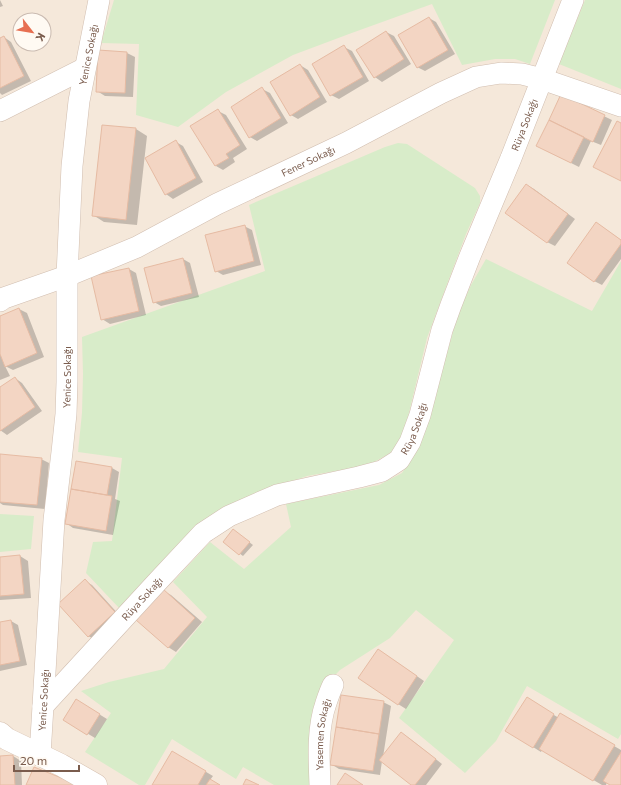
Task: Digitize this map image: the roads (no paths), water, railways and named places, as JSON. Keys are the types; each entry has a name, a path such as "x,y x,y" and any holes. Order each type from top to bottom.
{"street":[{"name":"Yenice Sokağı","path":"40,755 54,520 66,414 67,276 72,166 78,101 99,0"},
{"name":"Rüya Sokağı","path":"44,706 203,533 229,516 277,495 382,471 399,460 410,442 420,414 442,330 451,305 508,165 572,0"},
{"path":"0,111 85,68"},
{"name":"Fener Sokağı","path":"0,301 4,298 67,276 137,247 218,204 346,143 441,93 476,77 501,73 522,74 542,78 621,106"},
{"name":"Yasemen Sokağı","path":"320,785 320,728 326,703 333,685"},
{"path":"2,737 84,777 96,785"}]}
